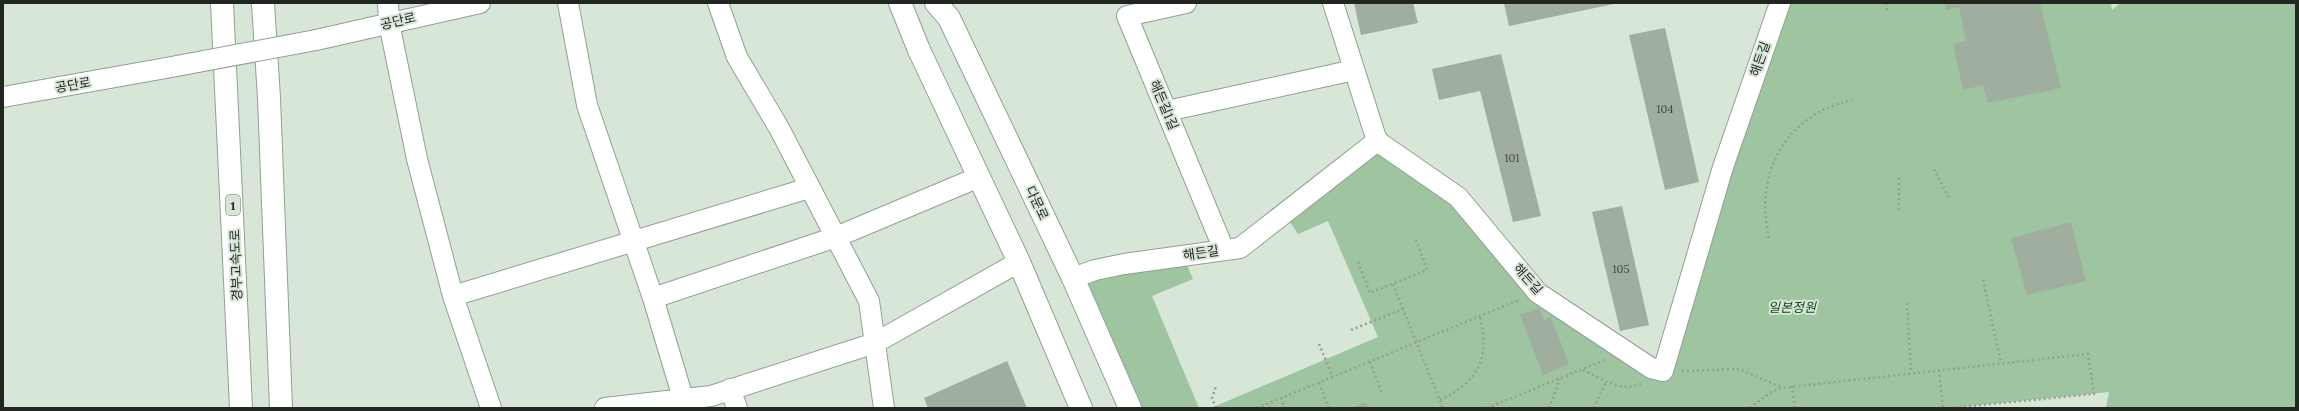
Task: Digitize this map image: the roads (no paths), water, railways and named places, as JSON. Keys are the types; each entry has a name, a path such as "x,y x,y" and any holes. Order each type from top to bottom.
{"main road":[{"name":"경부고속도로","path":"222,3 242,408"},
{"path":"263,3 269,98 281,408"},
{"path":"900,3 919,50 1019,262 1081,408"},
{"name":"다문로","path":"936,3 949,18 1072,278 1130,408"}],"street":[{"path":"388,3 389,23 417,159 452,296 491,408"},
{"name":"공단로","path":"3,97 316,40 480,3"},
{"path":"568,3 587,105 653,298 683,398"},
{"path":"718,3 737,57 779,128 809,188 869,300 884,408"},
{"name":"해든길1길","path":"1186,3 1127,16 1224,250"},
{"path":"1333,3 1376,141"},
{"name":"해든길","path":"1072,278 1095,270 1124,264 1240,248 1376,141 1458,196 1538,293 1651,368 1663,371 1723,167 1780,3"},
{"path":"1167,111 1354,70"},
{"path":"653,298 836,237 979,177"},
{"path":"452,296 809,188"},
{"path":"605,408 683,398 711,396 729,399 875,343 1019,262"},
{"path":"729,399 737,408"}],"park label":[{"name":"일본정원","path":"1792,307"}]}
